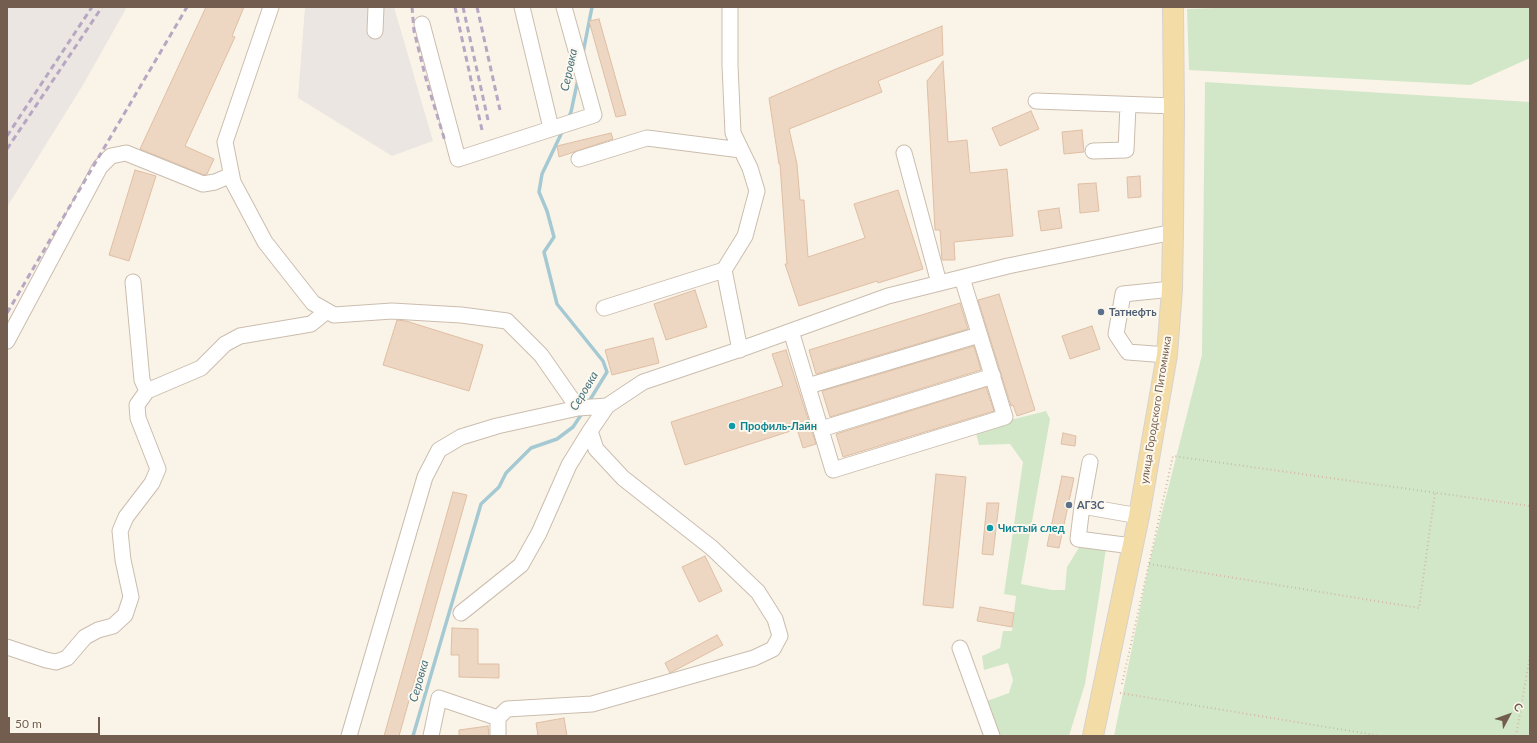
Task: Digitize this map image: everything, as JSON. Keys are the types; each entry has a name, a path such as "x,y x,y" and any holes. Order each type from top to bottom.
{"main road":[{"name":"улица Городского Питомника","path":"1093,736 1139,516 1166,354 1172,289 1174,106 1173,7"}],"street":[{"path":"271,7 225,142 233,182 265,242 312,303 334,315 392,311 461,315 507,321 541,355 578,408"},
{"path":"375,31 376,7"},
{"path":"522,7 551,128"},
{"path":"422,24 458,159 594,115 564,7"},
{"path":"604,308 724,270 745,236 757,191 750,168 733,133 730,65 730,7"},
{"path":"1036,101 1174,106"},
{"path":"1093,151 1126,150 1128,104"},
{"path":"579,159 647,138 741,150"},
{"path":"7,341 100,166 111,156 126,153 203,184 214,182 231,175"},
{"path":"904,153 939,283"},
{"path":"461,613 521,565 539,533 569,465 590,431 607,406 643,382 740,350 888,296 1008,266 1173,232"},
{"path":"724,270 740,350"},
{"path":"791,331 833,470 1005,417 962,278"},
{"path":"133,282 142,380 147,391"},
{"path":"1166,354 1128,352 1116,334 1123,294 1172,289"},
{"path":"7,648 56,662 67,658 85,637 98,630 113,626 125,615 131,597 123,560 120,531 126,517 152,483 158,468 138,418 137,405 147,391 202,368 225,344 240,336 311,324 327,311"},
{"path":"808,386 979,335"},
{"path":"821,429 992,376"},
{"path":"349,736 425,477 439,450 461,437 497,426 578,408 607,406"},
{"path":"498,736 498,718 507,709 592,704 754,658 773,649 780,636 775,619 758,592 712,548 623,478 596,449 590,431"},
{"path":"1090,462 1078,539 1132,546"},
{"path":"1082,506 1139,516"},
{"path":"960,648 992,736"},
{"path":"431,736 439,698 498,718"}],"path":[{"path":"1121,685 1173,456 1530,506"},
{"path":"1149,564 1419,608 1435,493"},
{"path":"1516,736 1530,656"},
{"path":"1120,693 1381,736"}],"shaded area":[{"path":"7,7 127,7 83,85 7,207"},
{"path":"305,7 394,7 433,141 392,156 298,98"}],"green space":[{"path":"1240,7 1530,7 1530,58 1470,85 1189,70 1187,9"},
{"path":"1205,82 1530,102 1530,736 1114,736 1149,564 1202,355"},
{"path":"1046,411 1050,419 1021,584 1052,590 1065,590 1067,567 1080,546 1106,548 1100,590 1085,684 1069,736 995,736 984,702 1009,693 1013,680 1008,663 984,670 982,656 1000,648 1003,631 1012,631 1016,596 1004,594 1023,462 1010,444 979,445 975,429"}],"building":[{"path":"206,7 244,7 232,36 235,37 185,146 214,159 207,174 204,175 140,149"},
{"path":"599,19 626,115 616,117 589,21"},
{"path":"942,26 943,55 878,81 882,92 789,129 797,164 800,200 804,200 808,257 865,238 854,204 898,190 923,269 878,283 877,281 799,306 785,264 787,264 780,164 769,98"},
{"path":"943,61 948,142 967,140 970,173 1007,169 1013,236 954,242 955,260 942,260 940,230 935,230 927,81"},
{"path":"1031,111 1039,129 1000,146 992,128"},
{"path":"1082,130 1084,152 1064,154 1062,132"},
{"path":"611,133 613,139 559,157 557,146"},
{"path":"135,170 156,176 129,261 109,255"},
{"path":"1140,176 1141,197 1128,198 1127,177"},
{"path":"1096,183 1099,211 1080,213 1078,184"},
{"path":"1059,208 1062,228 1041,231 1038,211"},
{"path":"695,290 707,327 666,340 654,304"},
{"path":"999,294 1035,410 1017,416 1013,405 1011,406 978,300"},
{"path":"960,303 968,329 816,374 809,350"},
{"path":"397,320 406,321 483,345 469,391 383,365"},
{"path":"1092,326 1100,349 1070,359 1062,336"},
{"path":"653,338 659,363 612,375 605,350"},
{"path":"974,346 981,370 830,417 822,391"},
{"name":"Профиль-Лайн","path":"786,350 816,444 803,448 797,429 685,465 671,422 783,386 772,354"},
{"path":"986,387 994,411 843,457 836,434"},
{"path":"1063,433 1076,436 1075,446 1061,444"},
{"path":"936,474 966,477 953,608 923,605"},
{"path":"1062,476 1074,478 1059,548 1047,546"},
{"path":"453,492 467,495 399,736 384,736"},
{"name":"Чистый след","path":"987,503 999,503 993,555 982,554"},
{"path":"705,556 722,591 699,602 682,567"},
{"path":"980,607 1014,613 1012,627 977,621"},
{"path":"452,628 478,629 478,664 499,664 499,678 459,677 459,655 451,655"},
{"path":"717,635 723,645 670,673 665,663"},
{"path":"564,718 567,736 538,736 536,723"},
{"path":"488,726 489,736 459,736 459,730"}],"waterway":[{"name":"Серовка","path":"583,53 592,7"},
{"name":"Серовка","path":"568,119 571,112 578,79"},
{"name":"Серовка","path":"563,130 542,174 539,192 547,211 554,237 544,252 557,304 603,361 607,372 588,403"},
{"name":"Серовка","path":"413,736 481,504 499,487 506,473 531,448 557,439 573,427 583,412"}],"railway":[{"path":"7,136 92,7"},
{"path":"7,149 102,7"},
{"path":"7,313 187,7"},
{"path":"412,7 414,31 426,79 445,141"},
{"path":"455,7 482,130"},
{"path":"463,7 488,120"},
{"path":"477,7 500,110"}],"place":[{"name":"Татнефть","path":"1101,312"},
{"name":"Профиль-Лайн","path":"732,426"},
{"name":"АГЗС","path":"1069,505"},
{"name":"Чистый след","path":"990,528"}]}
